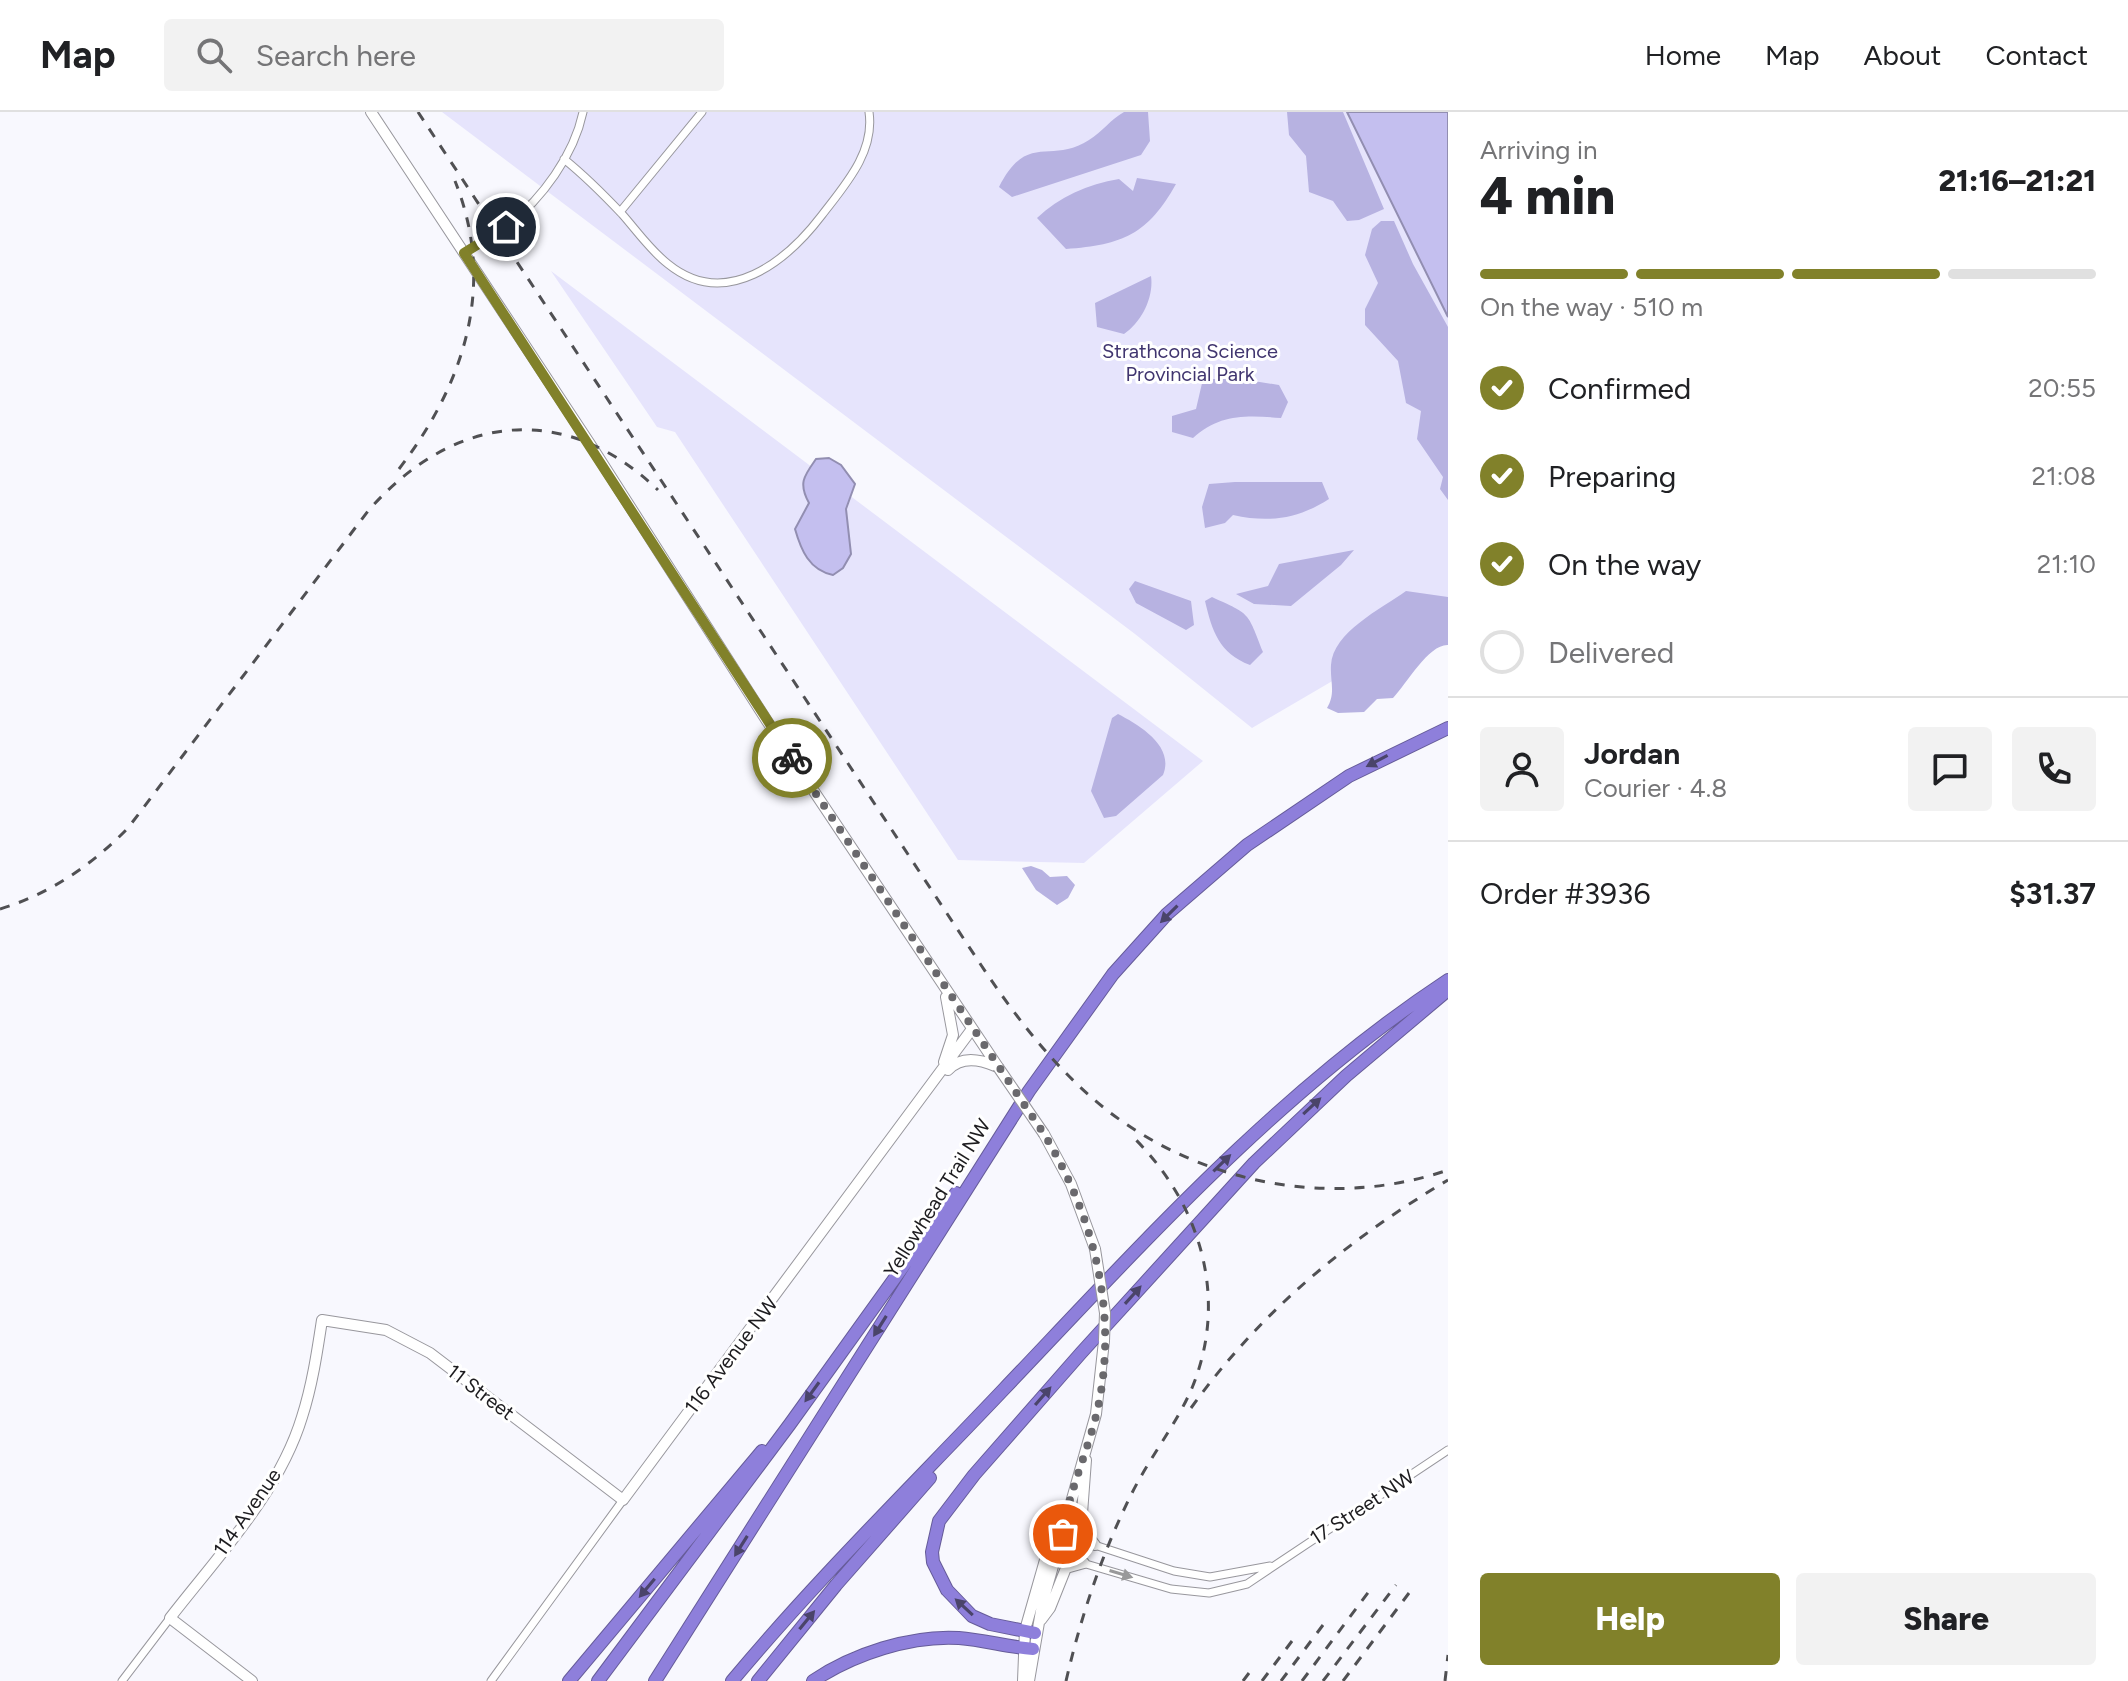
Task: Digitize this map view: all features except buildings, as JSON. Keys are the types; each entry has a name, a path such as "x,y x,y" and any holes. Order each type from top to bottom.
{"highway":[{"name":"Yellowhead Trail NW","path":"655,1681 1012,1118 1062,1041 1113,974 1208,876 1278,822 1349,776 1448,728"},
{"path":"732,1681 1166,1218 1262,1126 1350,1051 1448,980"},
{"path":"1033,1629 990,1624 972,1616 947,1590 933,1562 932,1552 939,1521 974,1475 1081,1353 1254,1163 1346,1076 1448,990"},
{"path":"598,1681 790,1424 1012,1118"},
{"path":"758,1681 836,1585 913,1499 976,1419"},
{"path":"569,1681 750,1463 790,1424"},
{"path":"813,1681 869,1654 909,1642 956,1638 1028,1648"}],"main road":[{"path":"371,112 942,985 1044,1134 1071,1184 1095,1249 1105,1313 1104,1341 1096,1414 1051,1554 1023,1681"},
{"path":"933,1086 953,1035 953,1021 942,985"},
{"name":"116 Avenue NW","path":"623,1500 933,1086 972,1029"},
{"path":"933,1086 955,1063 984,1061 998,1067"},
{"name":"11 Street","path":"322,1320 386,1330 430,1353 623,1500"},
{"name":"114 Avenue","path":"170,1618 253,1509 290,1449 311,1384 322,1320"},
{"path":"1087,1445 1081,1527 1095,1545"},
{"path":"1033,1629 1050,1608 1066,1568 1084,1563"},
{"path":"170,1618 252,1681"},
{"path":"1028,1648 1029,1681"}],"street":[{"path":"464,253 521,214 564,159 583,112"},
{"path":"620,212 702,112"},
{"path":"564,159 620,212 669,266 702,280 723,281 757,275 792,251 851,177 869,140 869,112"},
{"name":"17 Street NW","path":"1051,1554 1171,1589 1209,1593 1247,1584 1448,1450"},
{"name":"116 Avenue NW","path":"491,1681 623,1500"},
{"name":"17 Street NW","path":"1058,1532 1174,1571 1210,1577 1276,1564"},
{"name":"114 Avenue","path":"122,1681 170,1618"}],"green space":[{"name":"Strathcona Science Provincial Park","path":"442,112 1347,112 1448,317 1448,619 1382,652 1252,728 1135,634"},
{"path":"551,271 1203,761 1084,863 958,860 675,432 657,427"}],"shaded area":[{"path":"1124,112 1148,112 1150,141 1141,155 1012,197 999,187 1009,170 1030,154 1075,147 1094,137"},
{"path":"1287,112 1343,112 1384,209 1359,220 1347,221 1333,201 1309,192 1306,156 1289,135"},
{"path":"1347,112 1448,112 1448,317"},
{"path":"1137,178 1176,184 1155,215 1132,234 1118,240 1066,249 1037,218 1064,198 1096,184 1119,179 1133,191"},
{"path":"1381,221 1394,221 1413,264 1448,327 1448,500 1440,489 1443,477 1417,439 1421,411 1406,403 1398,361 1365,325 1365,309 1378,283 1365,255 1372,229"},
{"path":"1151,276 1149,300 1130,329 1124,334 1097,327 1095,303"},
{"path":"1203,379 1241,379 1279,385 1288,402 1281,418 1256,416 1223,420 1193,438 1172,432 1172,416 1196,409"},
{"path":"829,458 841,465 855,484 846,509 851,554 843,568 833,575 812,564 803,551 795,529 809,503 803,485 806,475 816,459"},
{"path":"1322,482 1329,499 1283,518 1259,519 1233,515 1225,523 1205,528 1202,507 1209,484"},
{"path":"1354,550 1341,565 1291,606 1254,604 1236,594 1268,586 1279,564"},
{"path":"1135,581 1191,601 1194,625 1186,630 1136,603 1129,589"},
{"path":"1406,591 1448,597 1448,645 1441,646 1426,657 1393,698 1377,699 1364,712 1338,713 1327,708 1332,692 1331,665 1340,642 1360,622"},
{"path":"1212,597 1241,612 1250,621 1263,652 1250,665 1231,654 1218,640 1205,601"},
{"path":"1118,714 1153,738 1164,755 1165,765 1163,775 1116,816 1104,818 1091,791 1112,718"},
{"path":"1031,866 1050,877 1067,876 1075,885 1068,898 1057,905 1036,890 1022,868"}],"railway":[{"path":"418,112 981,965 1024,1024 1072,1079 1108,1111 1145,1136 1186,1157 1271,1183 1316,1188 1360,1188 1405,1182 1448,1170"},
{"path":"399,469 441,403 467,332 473,296 473,258 467,220 455,181"},
{"path":"0,909 36,895 69,877 128,828 368,511 401,479 435,454 472,438 509,430 547,431 584,441 622,461 658,490"},
{"path":"1066,1681 1078,1633 1111,1539 1139,1480 1192,1388 1203,1353 1208,1319 1207,1285 1201,1251 1190,1219 1154,1160 1130,1134"},
{"path":"1191,1408 1246,1340 1308,1280 1375,1227 1448,1180"},
{"path":"1323,1681 1396,1585"},
{"path":"1302,1681 1370,1590"},
{"path":"1343,1681 1409,1593"},
{"path":"1281,1681 1323,1625"},
{"path":"1262,1681 1292,1641"},
{"path":"1445,1681 1448,1655"},
{"path":"1243,1681 1255,1665"}],"way so far":[{"path":"792,758 1044,1134 1059,1159 1088,1226 1095,1249 1105,1313 1105,1350 1096,1414 1066,1512 1063,1534"}],"route":[{"path":"506,227 464,253 792,758"}]}
